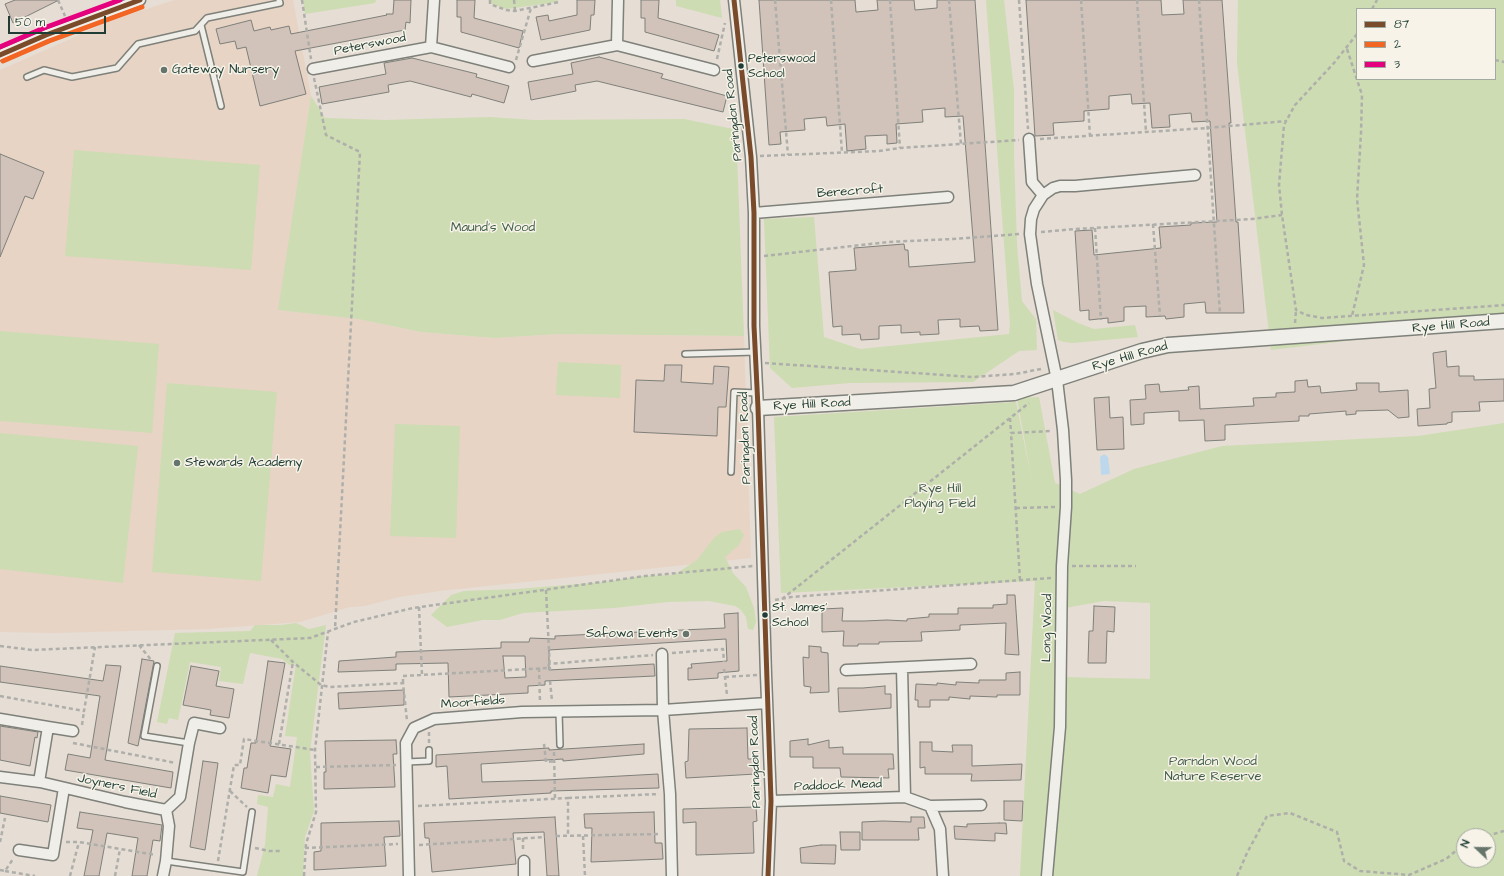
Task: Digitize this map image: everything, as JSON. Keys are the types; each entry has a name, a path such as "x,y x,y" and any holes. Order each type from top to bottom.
{"street":[{"path":"0,55 70,26 140,0"},
{"path":"431,47 434,0"},
{"path":"617,45 618,0"},
{"name":"Paringdon Road","path":"734,0 752,157 756,352 771,801 768,876"},
{"path":"533,62 617,45 714,70"},
{"name":"Peterswood","path":"313,69 431,47 512,66"},
{"path":"1029,139 1032,182 1042,195"},
{"path":"1055,373 1037,284 1030,234 1031,219 1034,209 1042,195 1053,188 1060,186 1075,186 1195,175"},
{"name":"Berecroft","path":"754,213 948,197"},
{"name":"Rye Hill Road","path":"758,408 1014,393 1055,373 1168,345 1504,322"},
{"name":"Long Wood","path":"1047,876 1060,727 1062,566 1066,507 1063,430 1055,373"},
{"path":"662,654 663,710 670,794 672,876"},
{"path":"846,670 971,664"},
{"path":"902,668 905,797"},
{"name":"Moorfields","path":"411,732 414,728 434,719 541,712 663,710 767,703"},
{"path":"0,719 73,731"},
{"name":"Joyners Field","path":"166,810 180,797 194,723 220,728"},
{"path":"39,782 48,728"},
{"path":"409,876 406,743 411,732"},
{"name":"Joyners Field","path":"0,776 39,782 166,810"},
{"name":"Joyners Field","path":"19,850 52,855 64,788"},
{"name":"Paddock Mead","path":"771,801 905,797 930,806"},
{"path":"943,876 940,829 930,806 981,805"},
{"name":"Joyners Field","path":"163,876 169,826 166,810"},
{"path":"524,861 524,876"}],"lane":[{"path":"27,77 44,70 72,77 117,68 138,44 195,31 207,18 280,3 279,0"},
{"path":"201,25 221,106"},
{"path":"685,354 756,352"},
{"path":"731,472 734,392 758,393"},
{"path":"157,666 144,736 189,743"},
{"path":"559,712 560,745"},
{"path":"406,763 430,761 429,750"},
{"path":"166,859 217,869 243,872 252,812"}],"path":[{"path":"58,0 70,26"},
{"path":"302,0 313,69 326,135 360,152 335,629"},
{"path":"490,0 490,4 506,10 515,11 559,2 559,0"},
{"path":"514,0 515,11"},
{"path":"775,0 788,155"},
{"path":"831,0 842,153"},
{"path":"890,0 900,148"},
{"path":"949,0 961,144"},
{"path":"1019,0 1029,139"},
{"path":"1081,0 1090,136"},
{"path":"1137,0 1146,132"},
{"path":"1199,0 1220,314"},
{"path":"512,66 520,48 531,8"},
{"path":"714,70 726,16"},
{"path":"1356,35 1347,48 1294,105 1284,125 1279,185 1296,310 1306,315 1322,318 1504,305"},
{"path":"1351,42 1356,43"},
{"path":"1347,48 1356,76"},
{"path":"1352,316 1364,265 1357,199 1362,95 1357,80"},
{"path":"752,157 879,151 900,148 1207,128 1287,121"},
{"path":"755,258 888,242 1030,234 1153,224 1252,219 1282,215"},
{"path":"1153,224 1160,316"},
{"path":"1095,228 1101,320"},
{"path":"762,362 973,376 1055,373"},
{"path":"782,599 1034,399"},
{"path":"1010,418 1020,580"},
{"path":"1011,433 1063,430"},
{"path":"1016,508 1066,507"},
{"path":"0,646 32,650 310,638 354,622 419,607 645,576 763,565"},
{"path":"1062,566 1136,566"},
{"path":"772,600 1062,578"},
{"path":"546,590 550,671"},
{"path":"419,607 422,675"},
{"path":"304,876 306,848 316,812 315,750 328,632"},
{"path":"271,640 293,662 321,685 330,687 403,683"},
{"path":"139,645 157,666"},
{"path":"0,696 84,712 96,647"},
{"path":"411,732 407,721 403,676 548,668 550,664 723,649 724,662"},
{"path":"279,744 293,662"},
{"path":"539,668 541,712"},
{"path":"724,669 728,706"},
{"path":"725,677 758,675"},
{"path":"550,681 552,701"},
{"path":"217,869 234,765 240,765 244,739 315,750"},
{"path":"72,743 186,765"},
{"path":"544,744 546,762 554,761"},
{"path":"555,751 555,799"},
{"path":"316,767 406,763"},
{"path":"230,791 252,812"},
{"path":"407,806 670,794"},
{"path":"568,798 568,836"},
{"path":"1237,876 1247,853 1267,816 1290,813 1337,832 1344,861 1360,871 1409,875 1446,859 1456,851"},
{"path":"0,842 4,818"},
{"path":"556,836 671,834"},
{"path":"583,836 585,876"},
{"path":"306,848 408,845 545,837"},
{"path":"55,842 79,842 166,859"},
{"path":"70,876 79,842"},
{"path":"247,847 269,851 280,851"},
{"path":"115,876 120,849"},
{"path":"5,871 19,850"},
{"path":"0,870 35,876"}],"shaded area":[{"path":"175,0 293,0 311,96 279,310 358,319 421,332 494,338 558,334 744,336 751,558 440,591 399,597 365,606 350,607 300,622 208,629 53,633 0,632 0,70 118,18"}],"green space":[{"path":"303,0 376,0 375,3 305,14"},
{"path":"490,0 558,0 558,2 506,9 490,3"},
{"path":"676,0 720,0 722,18 676,6"},
{"path":"986,0 1004,0 1014,90 1014,156 1017,245 1022,301 1035,318 1029,322 1036,318 1037,350 1019,351 973,382 850,383 792,388 770,368 764,219 814,217 824,337 860,349 1009,334 1010,324"},
{"path":"1238,0 1504,0 1504,322 1271,350 1237,63"},
{"name":"Maund's Wood","path":"311,96 325,118 385,120 490,117 534,120 684,119 733,129 737,155 744,336 558,334 494,338 421,332 358,319 278,310"},
{"path":"74,150 260,165 251,270 65,256"},
{"path":"1053,310 1078,323 1094,329 1135,325 1138,337 1073,343 1064,342 1058,340"},
{"path":"0,331 159,344 152,433 0,421"},
{"path":"558,362 621,365 620,398 556,395"},
{"path":"167,383 277,392 261,581 152,572"},
{"path":"1039,397 1055,483 1080,494 1134,469 1222,446 1418,436 1504,423 1504,876 1020,876 1035,581 781,593 774,417 1016,402 1032,482 1017,398","holes":["1104,601 1150,603 1150,679 1063,677 1065,608"]},
{"path":"395,424 460,426 456,538 390,536"},
{"path":"0,433 138,446 123,583 0,569"},
{"path":"740,529 744,535 739,545 725,557 733,573 746,587 754,608 756,622 753,630 748,629 746,617 741,610 735,606 709,601 667,602 614,608 523,613 500,620 483,620 447,627 431,615 451,595 464,591 517,589 604,582 641,576 674,575 697,560 714,538 722,532"},
{"path":"296,623 309,629 326,625 310,752 314,811 305,837 303,876 257,876 265,845 268,807 257,804 258,795 273,797 276,784 290,787 297,737 285,736 296,664 291,666 282,659 250,653 243,684 219,681 221,667 190,662 178,720 169,718 167,724 157,722 175,633 250,631 255,625 281,625"}],"water":[{"path":"1104,454 1108,457 1110,474 1101,475 1100,457"}],"building":[{"path":"15,0 59,0 13,23 5,4"},
{"path":"394,0 411,0 410,23 406,22 405,30 295,51 306,94 260,106 246,47 237,49 235,41 220,44 216,29 251,20 254,31 270,27 271,30 289,26 291,34 387,15 386,14 393,14"},
{"path":"457,0 475,0 474,18 523,31 519,48 461,32 461,17 457,17"},
{"path":"577,0 595,0 594,15 591,15 590,30 541,40 536,17 548,15 549,21 577,15"},
{"path":"641,0 659,0 658,18 719,35 714,51 645,32 645,18 641,18"},
{"path":"759,0 855,0 856,12 878,10 877,0 914,0 915,10 937,8 937,0 975,0 998,330 980,331 979,326 960,327 960,319 938,320 939,334 920,335 920,332 901,333 901,325 879,326 879,339 861,340 860,334 842,335 842,326 833,327 829,272 856,270 854,248 904,244 905,250 908,250 909,267 975,262 963,116 945,117 945,108 922,110 923,122 896,124 897,143 887,144 887,135 865,136 866,149 847,151 845,124 827,126 826,117 804,119 805,130 780,132 781,144 769,145"},
{"path":"1026,0 1161,0 1162,15 1184,14 1183,0 1222,0 1231,123 1229,123 1244,313 1206,313 1205,302 1184,304 1184,317 1166,319 1165,316 1146,317 1146,306 1124,307 1124,321 1108,323 1108,318 1089,320 1089,310 1080,311 1075,231 1092,230 1094,255 1161,248 1159,227 1191,225 1191,223 1217,222 1210,121 1192,122 1191,113 1169,115 1170,127 1152,128 1150,103 1132,104 1131,94 1109,96 1109,109 1084,111 1084,121 1053,123 1054,135 1035,136"},
{"path":"599,57 663,74 661,78 727,96 723,112 597,81 575,85 576,91 531,100 528,82 573,74 571,63"},
{"path":"412,58 477,74 476,77 509,86 504,103 472,94 471,97 410,81 388,85 389,92 322,104 319,87 386,74 384,63"},
{"path":"0,154 44,172 33,199 25,196 0,257"},
{"path":"1446,351 1447,367 1459,366 1459,376 1474,376 1474,380 1504,379 1504,401 1479,402 1480,411 1452,412 1452,422 1447,424 1418,426 1417,409 1430,408 1429,389 1436,388 1433,353"},
{"path":"665,365 682,365 681,382 713,384 714,366 729,367 726,407 718,407 717,436 634,432 636,380 664,381"},
{"path":"1307,380 1308,387 1320,386 1321,393 1357,390 1356,383 1379,383 1379,392 1408,390 1409,417 1398,418 1388,410 1356,411 1356,414 1346,415 1346,411 1309,414 1309,416 1299,416 1299,421 1225,425 1225,440 1205,441 1204,420 1179,421 1179,411 1144,413 1144,424 1131,425 1130,400 1146,399 1145,385 1159,384 1160,392 1189,390 1188,387 1199,386 1200,409 1254,406 1253,398 1276,397 1276,393 1295,392 1295,381"},
{"path":"1109,397 1110,418 1123,417 1124,449 1097,450 1094,398"},
{"path":"1007,595 1015,595 1019,655 1005,654 1006,623 960,625 960,630 921,632 922,641 879,642 879,644 858,644 858,646 843,646 844,631 822,632 822,609 843,608 842,621 907,621 907,619 929,617 929,614 958,614 958,608 993,608 993,605 1007,604"},
{"path":"1094,606 1115,607 1114,632 1107,631 1106,663 1088,663 1089,631 1093,631"},
{"path":"738,613 739,671 718,673 718,678 688,680 688,668 692,668 691,664 727,661 726,639 549,650 549,670 654,664 655,676 545,681 545,685 528,686 528,693 449,697 448,663 396,664 396,670 338,672 339,661 396,657 396,652 501,648 501,642 529,642 530,638 555,639 555,636 725,628 724,614","holes":["503,656 525,656 526,677 505,678"]},
{"path":"809,646 821,647 821,652 828,653 829,692 810,693 811,687 804,686 803,657 809,658"},
{"path":"142,659 154,661 138,746 128,743"},
{"path":"268,661 285,663 270,746 291,749 286,777 271,775 268,793 241,788 244,768 247,768 251,743 256,743"},
{"path":"106,665 121,666 105,760 173,772 171,788 65,770 68,754 90,758 100,696 0,682 0,666 103,681"},
{"path":"191,666 219,671 216,686 234,689 229,718 210,715 211,710 183,705"},
{"path":"1020,672 1020,695 997,695 997,697 970,696 970,699 949,697 949,700 930,700 930,707 918,707 918,700 915,700 916,684 937,685 937,683 956,685 956,682 979,683 979,680 1006,680 1006,673"},
{"path":"885,686 885,694 891,694 891,708 839,712 838,688"},
{"path":"404,690 404,705 339,709 338,693"},
{"path":"0,726 38,732 37,738 35,737 30,766 0,760"},
{"path":"747,728 748,759 756,759 756,774 686,778 685,762 688,761 689,729"},
{"path":"808,739 808,745 829,740 829,748 843,747 843,754 893,754 894,769 888,769 889,778 841,777 840,768 813,768 813,757 790,757 790,741"},
{"path":"396,740 397,754 393,754 395,787 324,789 324,772 326,772 325,741"},
{"path":"920,742 932,742 932,751 953,752 952,745 972,745 972,766 1022,764 1021,780 971,781 972,774 925,774 925,767 920,768"},
{"path":"644,744 644,754 563,761 563,759 481,764 482,782 658,774 659,788 551,791 551,793 449,799 447,766 436,767 436,755"},
{"path":"203,761 218,763 205,850 190,847"},
{"path":"0,796 51,805 48,822 0,813"},
{"path":"1004,801 1023,801 1022,821 1004,820"},
{"path":"756,807 757,821 753,822 754,853 696,855 696,822 683,823 683,809"},
{"path":"80,812 162,825 160,841 153,840 147,876 132,876 138,838 107,833 99,876 84,876 93,830 77,828"},
{"path":"654,812 655,843 662,843 663,859 591,862 592,828 585,828 584,814"},
{"path":"555,817 559,876 547,876 544,832 513,833 516,864 432,872 429,838 425,838 424,823"},
{"path":"911,817 924,817 925,828 918,828 919,840 862,840 862,822 911,822"},
{"path":"399,821 400,836 384,837 386,866 314,870 314,852 321,851 321,823"},
{"path":"1006,823 1007,834 995,833 995,841 955,839 954,826 967,827 967,824"},
{"path":"840,832 860,832 860,850 841,850"},
{"path":"821,845 836,845 835,864 801,863 800,848"}],"transit line":[{"name":"3","path":"0,47 44,28 120,0"},
{"name":"87","path":"0,55 46,35 140,0"},
{"name":"87","path":"734,0 751,157 754,213 754,326 771,801 768,876"},
{"name":"2","path":"3,61 49,41 142,7"}],"place":[{"name":"Peterswood School","path":"741,66"},
{"name":"Gateway Nursery","path":"164,70"},
{"name":"Stewards Academy","path":"177,463"},
{"name":"St. James' School","path":"765,615"},
{"name":"Safowa Events","path":"686,634"}],"park label":[{"name":"Rye Hill Playing Field","path":"940,496"},
{"name":"Parndon Wood Nature Reserve","path":"1213,770"}]}
